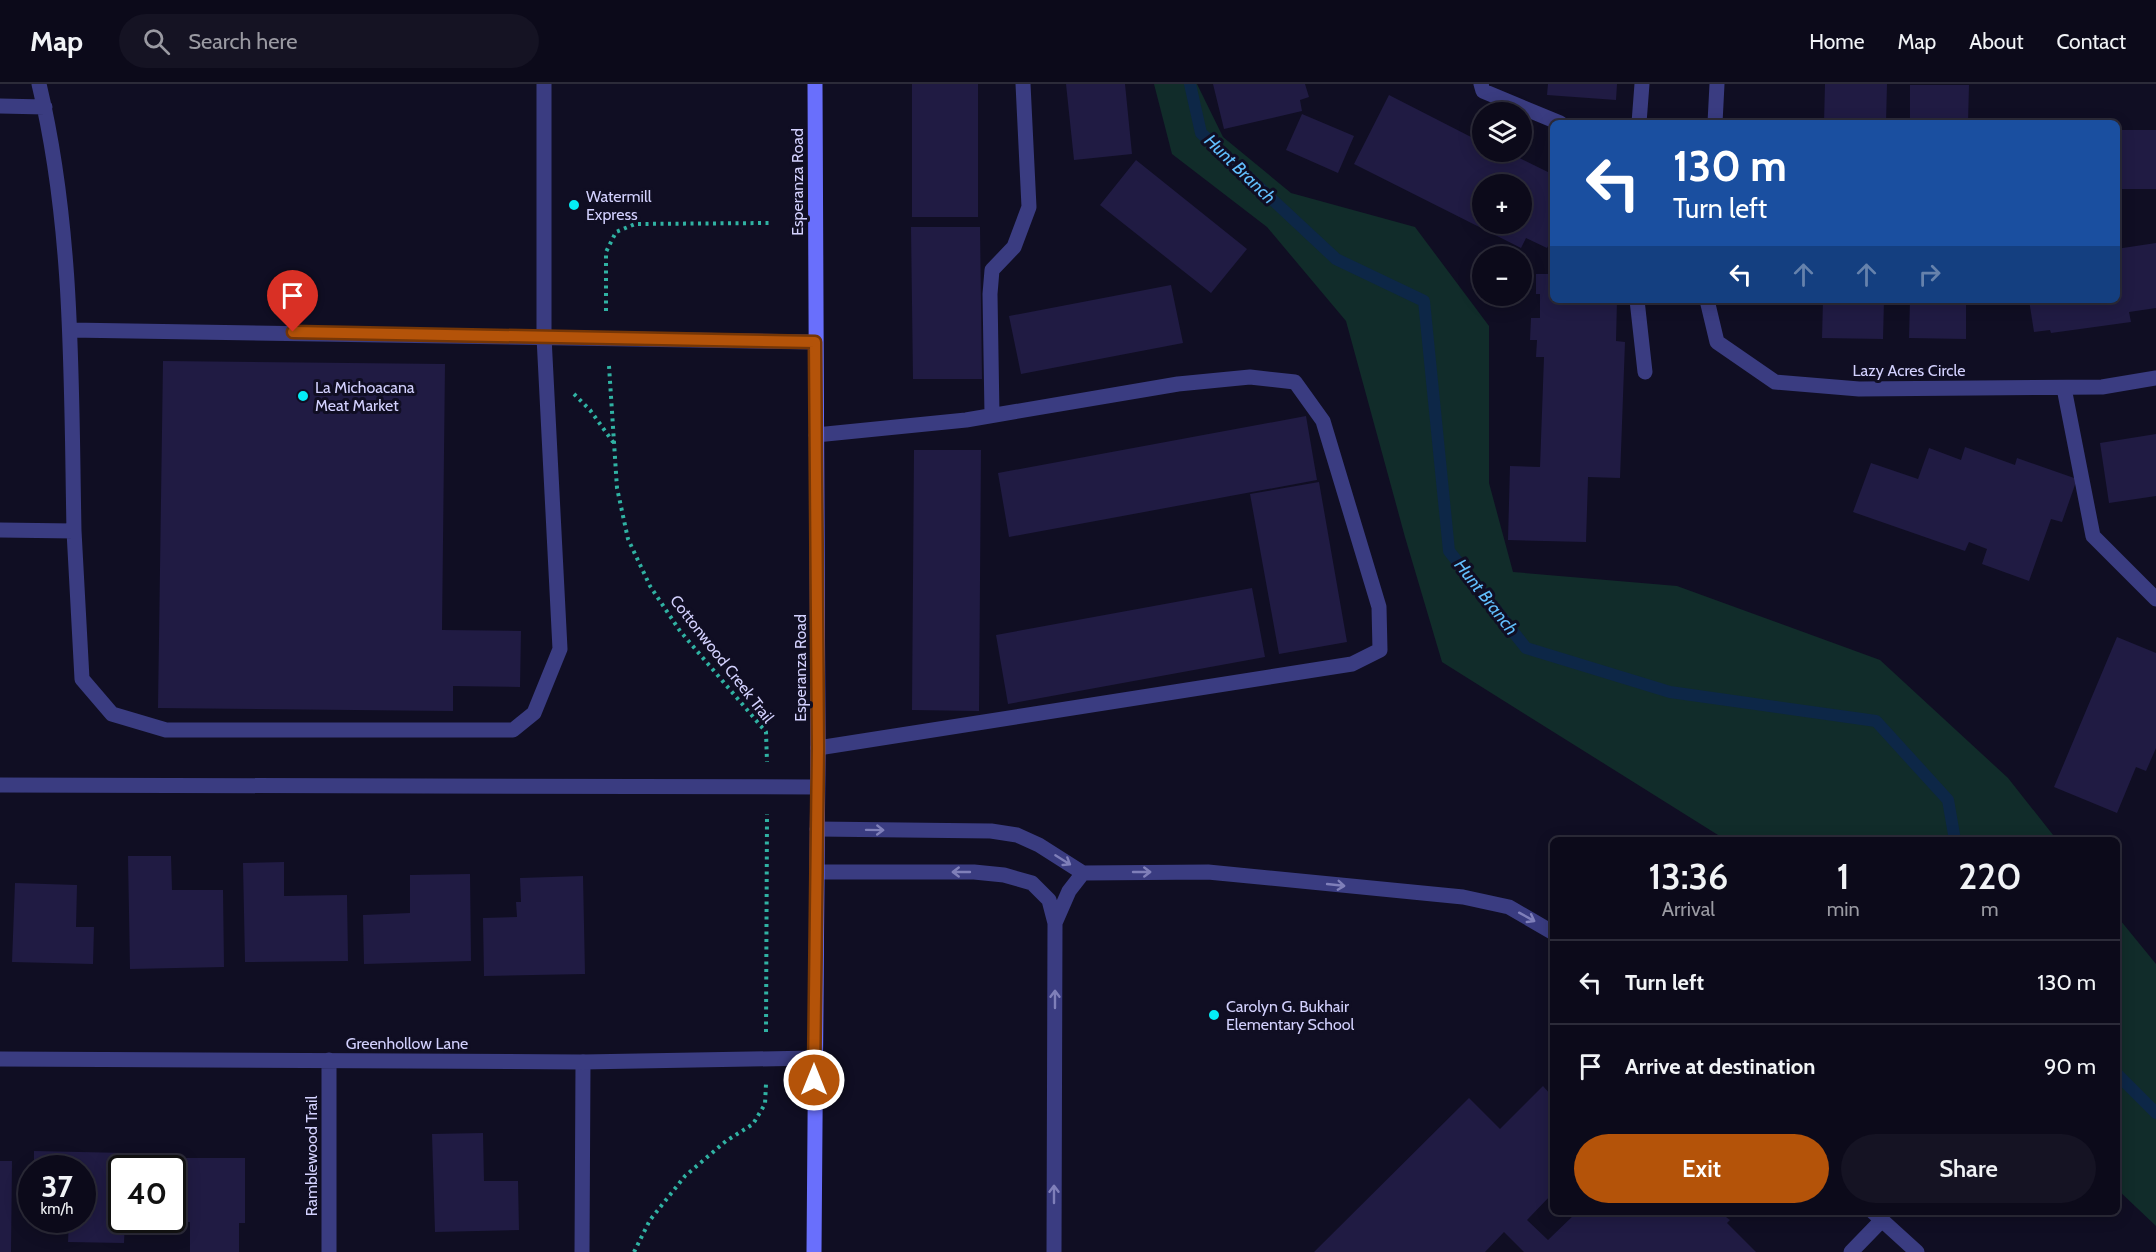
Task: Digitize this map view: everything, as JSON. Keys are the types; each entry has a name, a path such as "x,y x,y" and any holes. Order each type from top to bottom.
{"street":[{"path":"39,84 58,185 70,330 74,531 82,679 112,714 166,730 513,730 534,713 560,649 544,337 544,84"},
{"name":"Esperanza Road","path":"814,1252 818,748 815,84"},
{"path":"993,415 990,294 992,270 1014,247 1029,207 1023,84"},
{"path":"1481,84 1483,91 1553,120"},
{"path":"1639,120 1642,84"},
{"path":"1715,120 1717,84"},
{"path":"0,106 45,107"},
{"path":"1637,303 1645,372"},
{"name":"Lazy Acres Circle","path":"1708,303 1717,342 1775,382 1859,389 2064,388 2102,387 2156,378"},
{"path":"70,330 815,342"},
{"path":"816,435 966,420 1198,382 1250,377 1295,382 1323,421 1379,607 1380,650 1352,664 818,748"},
{"path":"2064,388 2094,536 2156,599"},
{"path":"0,530 74,531"},
{"path":"0,785 817,787"},
{"path":"817,829 992,831 1017,835 1083,873 1208,872 1462,897 1509,907 1550,931"},
{"path":"817,872 1004,874 1032,883 1049,900 1055,924 1054,1252"},
{"path":"1055,924 1069,891 1083,873"},
{"name":"Greenhollow Lane","path":"0,1059 583,1062 814,1058"},
{"name":"Ramblewood Trail","path":"329,1060 329,1252"},
{"path":"582,1252 583,1062"},
{"path":"1851,1252 1877,1216 1917,1252"}],"path":[{"name":"Cottonwood Creek Trail","path":"766,1017 768,787 766,732 680,631 650,586 628,539 617,489 613,443 606,252 616,232 635,224 770,223"},
{"path":"545,371 573,392 590,410 613,443"},
{"path":"634,1252 650,1220 686,1176 726,1141 753,1124 765,1104"}],"green space":[{"path":"1154,84 1197,84 1223,137 1291,193 1415,227 1489,326 1489,483 1513,572 1677,586 1880,660 2008,778 2055,837 1721,837 1442,662 1346,321 1267,227 1172,154"},
{"path":"2120,920 2156,964 2156,1226 2120,1192"}],"building":[{"path":"912,84 978,84 978,217 912,217"},
{"path":"1066,84 1125,84 1132,154 1074,160"},
{"path":"1213,84 1305,84 1309,97 1300,100 1302,111 1224,129"},
{"path":"1548,84 1617,84 1616,100 1547,95"},
{"path":"1825,84 1887,84 1886,120 1824,120"},
{"path":"1910,85 1969,85 1968,120 1910,120"},
{"path":"1389,95 1472,137 1472,162 1527,162 1550,173 1550,242 1547,248 1526,238 1522,246 1517,246 1493,234 1532,234 1532,174 1472,174 1472,223 1354,164"},
{"path":"1302,114 1354,136 1338,173 1286,150"},
{"path":"2003,119 2080,120 2003,120"},
{"path":"2120,130 2156,130 2156,189 2120,189"},
{"path":"1136,160 1247,249 1211,293 1100,205"},
{"path":"911,227 980,227 982,379 913,379"},
{"path":"2156,243 2156,308 2129,312 2131,322 2051,333 2050,330 2034,332 2029,303 2120,303 2120,248"},
{"path":"1536,274 1550,274 1550,303 1617,303 1616,341 1625,342 1620,478 1588,477 1586,542 1508,540 1510,466 1540,467 1544,357 1536,357 1537,340 1530,340 1531,318 1540,318 1540,294 1536,294"},
{"path":"1171,285 1183,343 1021,374 1009,316"},
{"path":"1823,303 1884,303 1883,339 1822,338"},
{"path":"1910,303 1966,303 1966,339 1909,338"},
{"path":"163,361 445,364 442,630 521,631 520,687 453,686 453,711 158,708"},
{"path":"1306,416 1317,480 1009,537 998,473"},
{"path":"2156,434 2156,496 2109,503 2100,443"},
{"path":"1965,447 2015,465 2017,458 2077,479 2062,522 2051,519 2029,581 1982,564 1987,549 1969,542 1965,551 1853,512 1871,463 1918,479 1929,448 1961,460"},
{"path":"914,450 981,450 979,711 912,710"},
{"path":"1319,482 1347,642 1279,654 1250,494"},
{"path":"1252,588 1265,657 1008,704 996,635"},
{"path":"2117,637 2156,653 2156,748 2146,771 2136,767 2117,813 2054,787"},
{"path":"128,856 171,856 172,890 223,890 224,967 130,969"},
{"path":"284,862 284,896 347,895 348,961 245,962 243,863"},
{"path":"470,874 471,961 364,964 363,915 410,913 410,875"},
{"path":"583,876 585,974 484,976 483,918 517,917 516,902 521,902 520,878"},
{"path":"15,883 77,885 76,927 94,927 93,964 12,962"},
{"path":"1543,1086 1550,1094 1550,1196 1527,1220 1548,1240 1574,1215 1728,1215 1726,1217 1730,1220 1727,1223 1756,1252 1524,1252 1504,1232 1485,1252 1314,1252 1469,1098 1500,1129"},
{"path":"483,1133 484,1181 518,1181 519,1230 435,1232 432,1134"},
{"path":"34,1151 126,1153 126,1155 108,1155 108,1233 124,1233 124,1243 68,1242 68,1233 96,1233 96,1155 34,1155"},
{"path":"186,1158 245,1158 245,1223 239,1223 239,1252 190,1252 190,1222 186,1222"},
{"path":"0,1161 12,1161 11,1252 0,1252"}],"waterway":[{"name":"Hunt Branch","path":"1190,84 1201,133 1336,259 1424,301 1449,551 1526,648 1670,692 1876,721 1948,800 1954,837"},
{"name":"Hunt Branch","path":"2120,1077 2156,1113"}],"place":[{"name":"Watermill Express","path":"574,205"},
{"name":"La Michoacana Meat Market","path":"303,396"},
{"name":"Carolyn G. Bukhair Elementary School","path":"1214,1015"}],"route":[{"path":"293,332 815,342 818,748 814,1080"}]}
